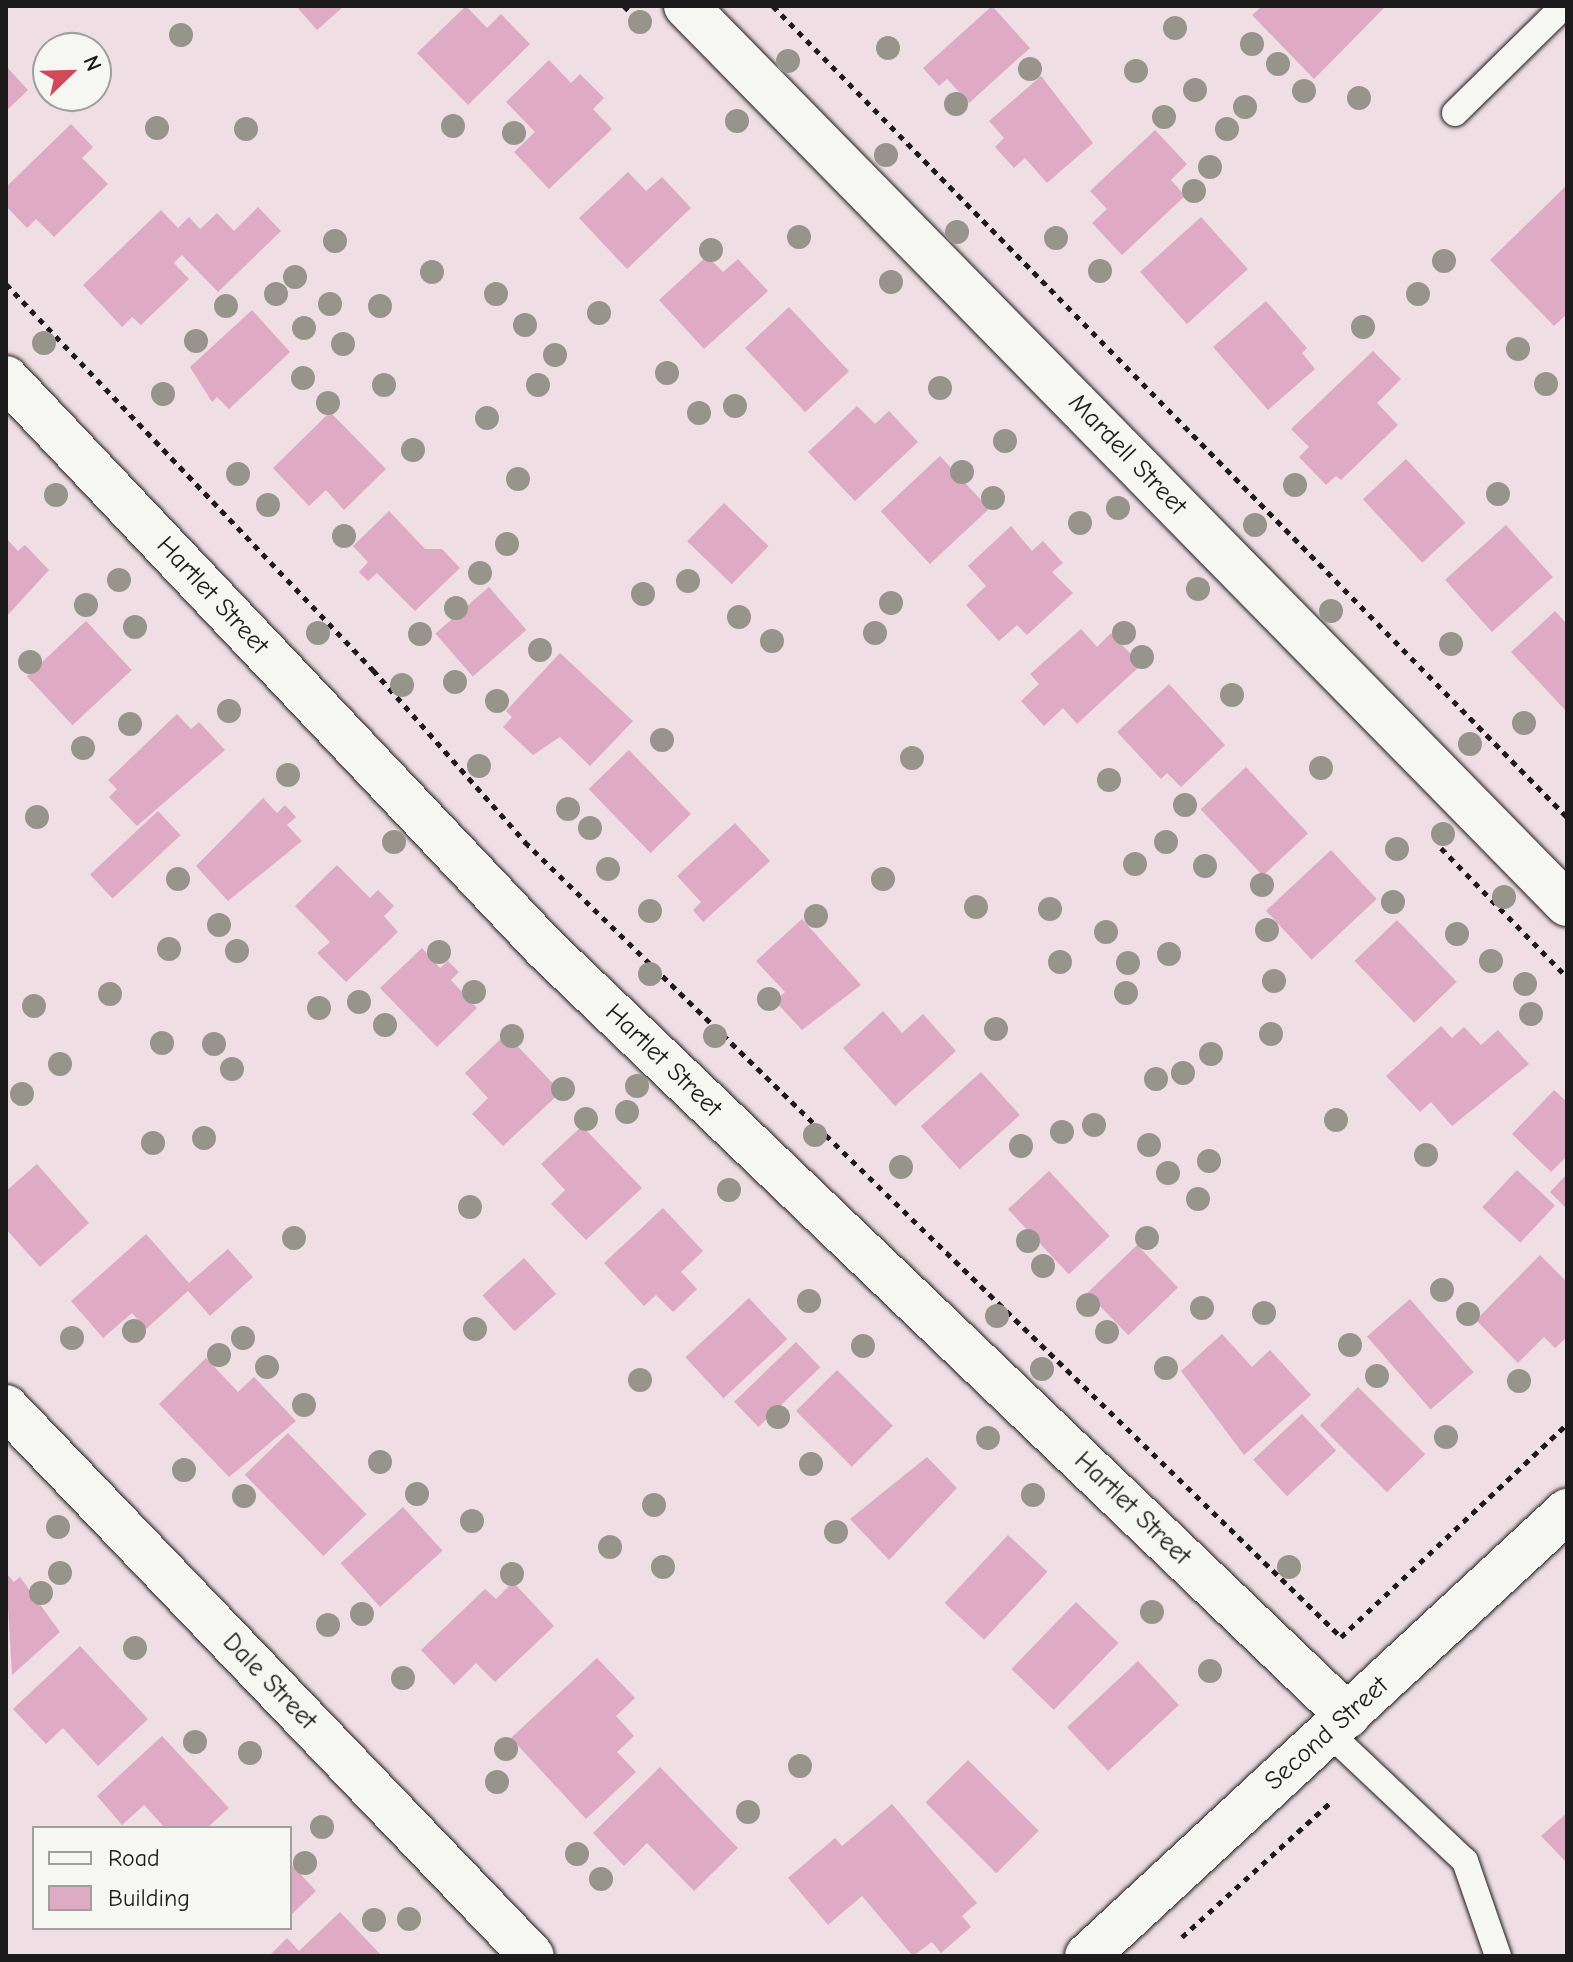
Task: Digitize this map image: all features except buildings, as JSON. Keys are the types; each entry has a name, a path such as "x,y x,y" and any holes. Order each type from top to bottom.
{"street":[{"name":"Mardell Street","path":"686,6 1567,904"},
{"name":"Hartlet Street","path":"6,378 545,948 1338,1724"},
{"name":"Dale Street","path":"6,1407 532,1956"},
{"name":"Second Street","path":"1087,1956 1567,1511"}],"lane":[{"path":"1455,113 1565,7"},
{"path":"1338,1724 1465,1861 1498,1956"}],"path":[{"path":"773,6 1567,817"},
{"path":"6,284 373,670 525,842 1341,1637 1567,1424"},
{"path":"1172,1946 1330,1803"}]}
